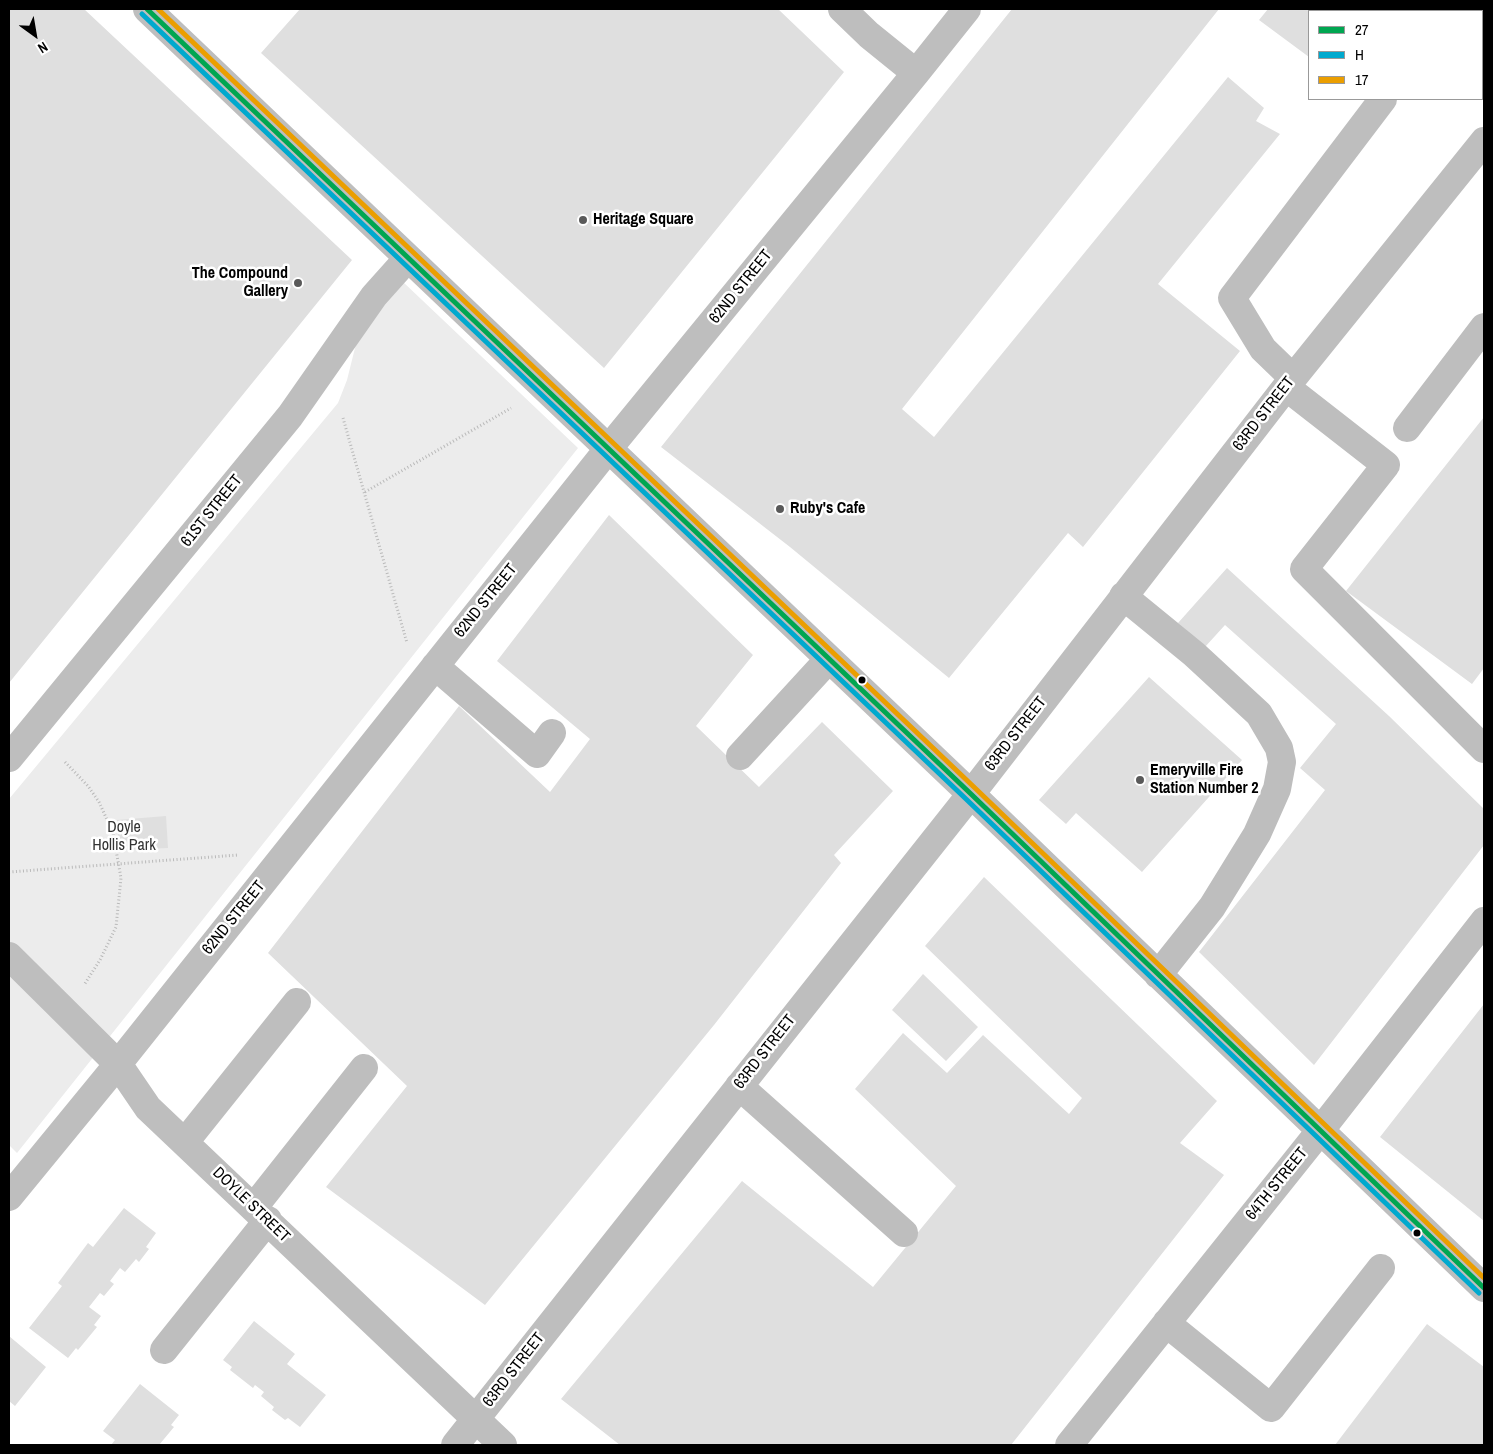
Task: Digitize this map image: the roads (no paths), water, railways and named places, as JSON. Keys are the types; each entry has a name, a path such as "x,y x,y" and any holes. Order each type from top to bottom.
{"street":[{"path":"147,9 971,794 1484,1288"},
{"path":"842,9 869,35 916,73"},
{"name":"62ND STREET","path":"9,1197 118,1064 609,448 967,9"},
{"path":"1382,100 1232,298 1263,349 1289,382 1386,465 1304,570 1484,749"},
{"name":"63RD STREET","path":"455,1445 971,794 1289,382 1484,141"},
{"name":"61ST STREET","path":"9,758 290,416 374,296 408,258"},
{"path":"1407,428 1484,326"},
{"path":"1123,596 1194,654 1259,714 1279,748 1282,762 1278,789 1258,834 1212,907 1158,975"},
{"path":"740,756 829,659"},
{"path":"434,666 538,754 552,733"},
{"name":"64TH STREET","path":"1071,1445 1484,921"},
{"name":"DOYLE STREET","path":"9,956 118,1064 148,1108 503,1445"},
{"path":"185,1142 297,1002"},
{"path":"164,1350 364,1068"},
{"path":"739,1086 904,1233"},
{"path":"1166,1323 1271,1408 1380,1268"}],"place":[{"name":"Heritage Square","path":"583,220"},
{"name":"The Compound Gallery","path":"298,283"},
{"name":"Ruby's Cafe","path":"780,509"},
{"name":"Emeryville Fire Station Number 2","path":"1140,780"}],"park label":[{"name":"Doyle Hollis Park","path":"124,837"}]}
